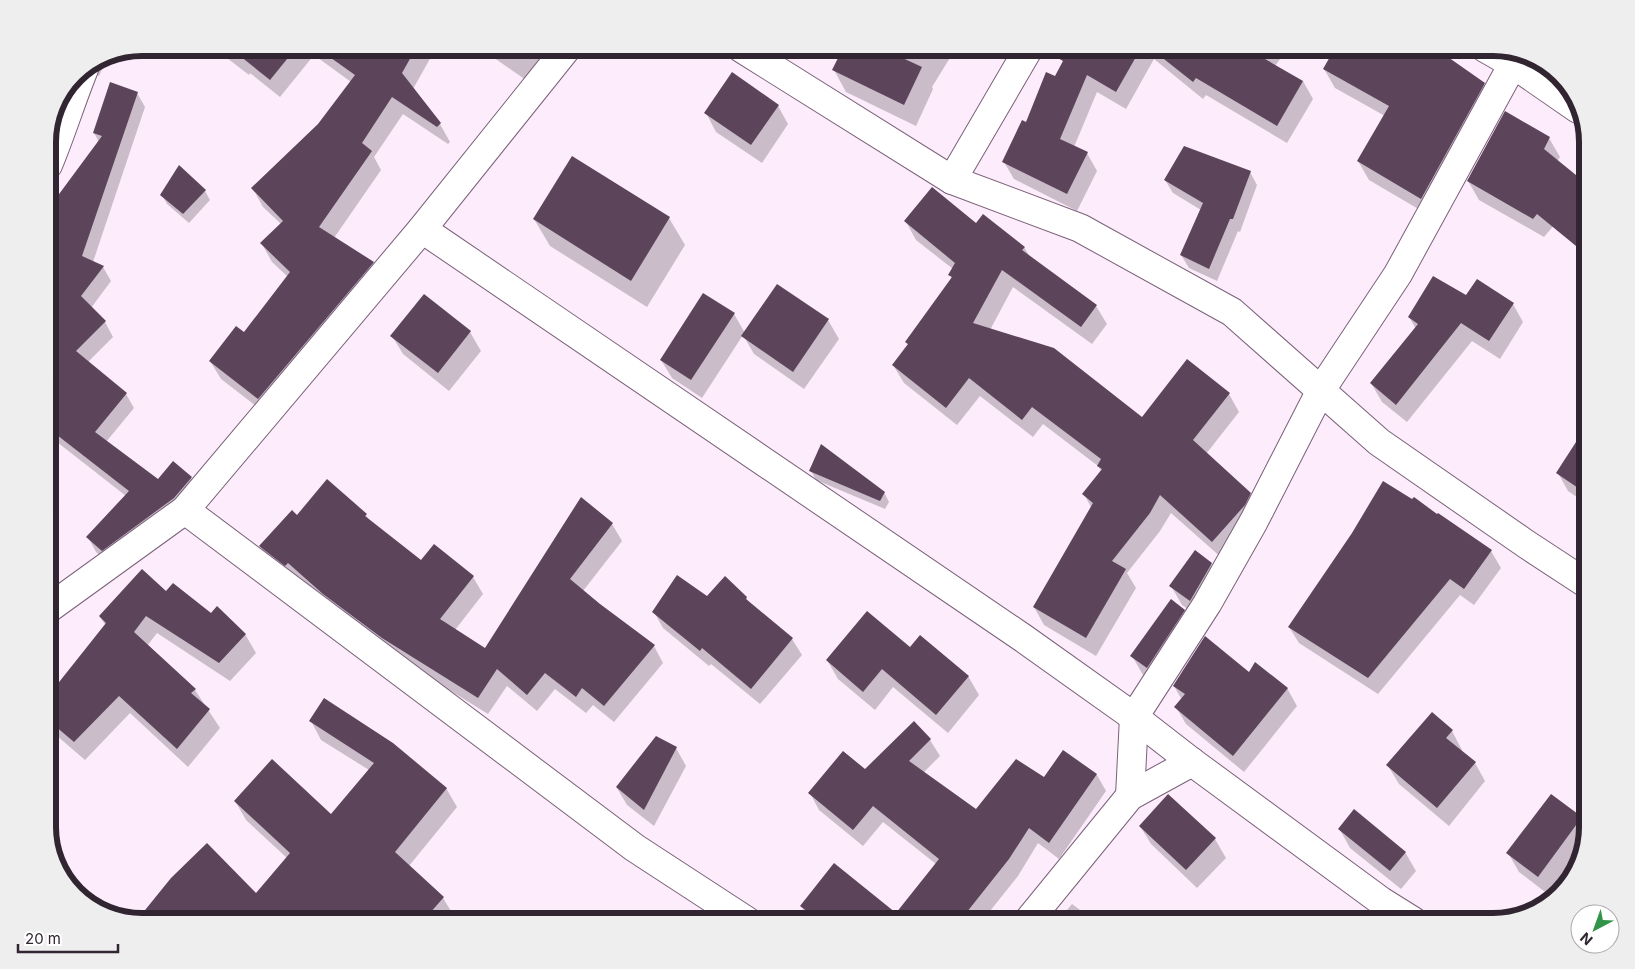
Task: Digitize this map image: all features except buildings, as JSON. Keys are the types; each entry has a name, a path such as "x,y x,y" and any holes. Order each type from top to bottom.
{"street":[{"path":"56,602 186,510 422,229 562,56"},
{"path":"754,56 952,180 1080,228 1232,312 1379,442 1579,579"},
{"path":"952,180 1024,56"},
{"path":"1130,796 1134,717 1207,604 1254,521 1321,390 1398,274 1517,60"},
{"path":"1519,60 1568,101"},
{"path":"56,145 76,88"},
{"path":"422,229 1023,638 1134,717 1192,762 1400,913"},
{"path":"186,510 634,848 733,913"},
{"path":"1035,913 1130,796 1192,762"}]}
